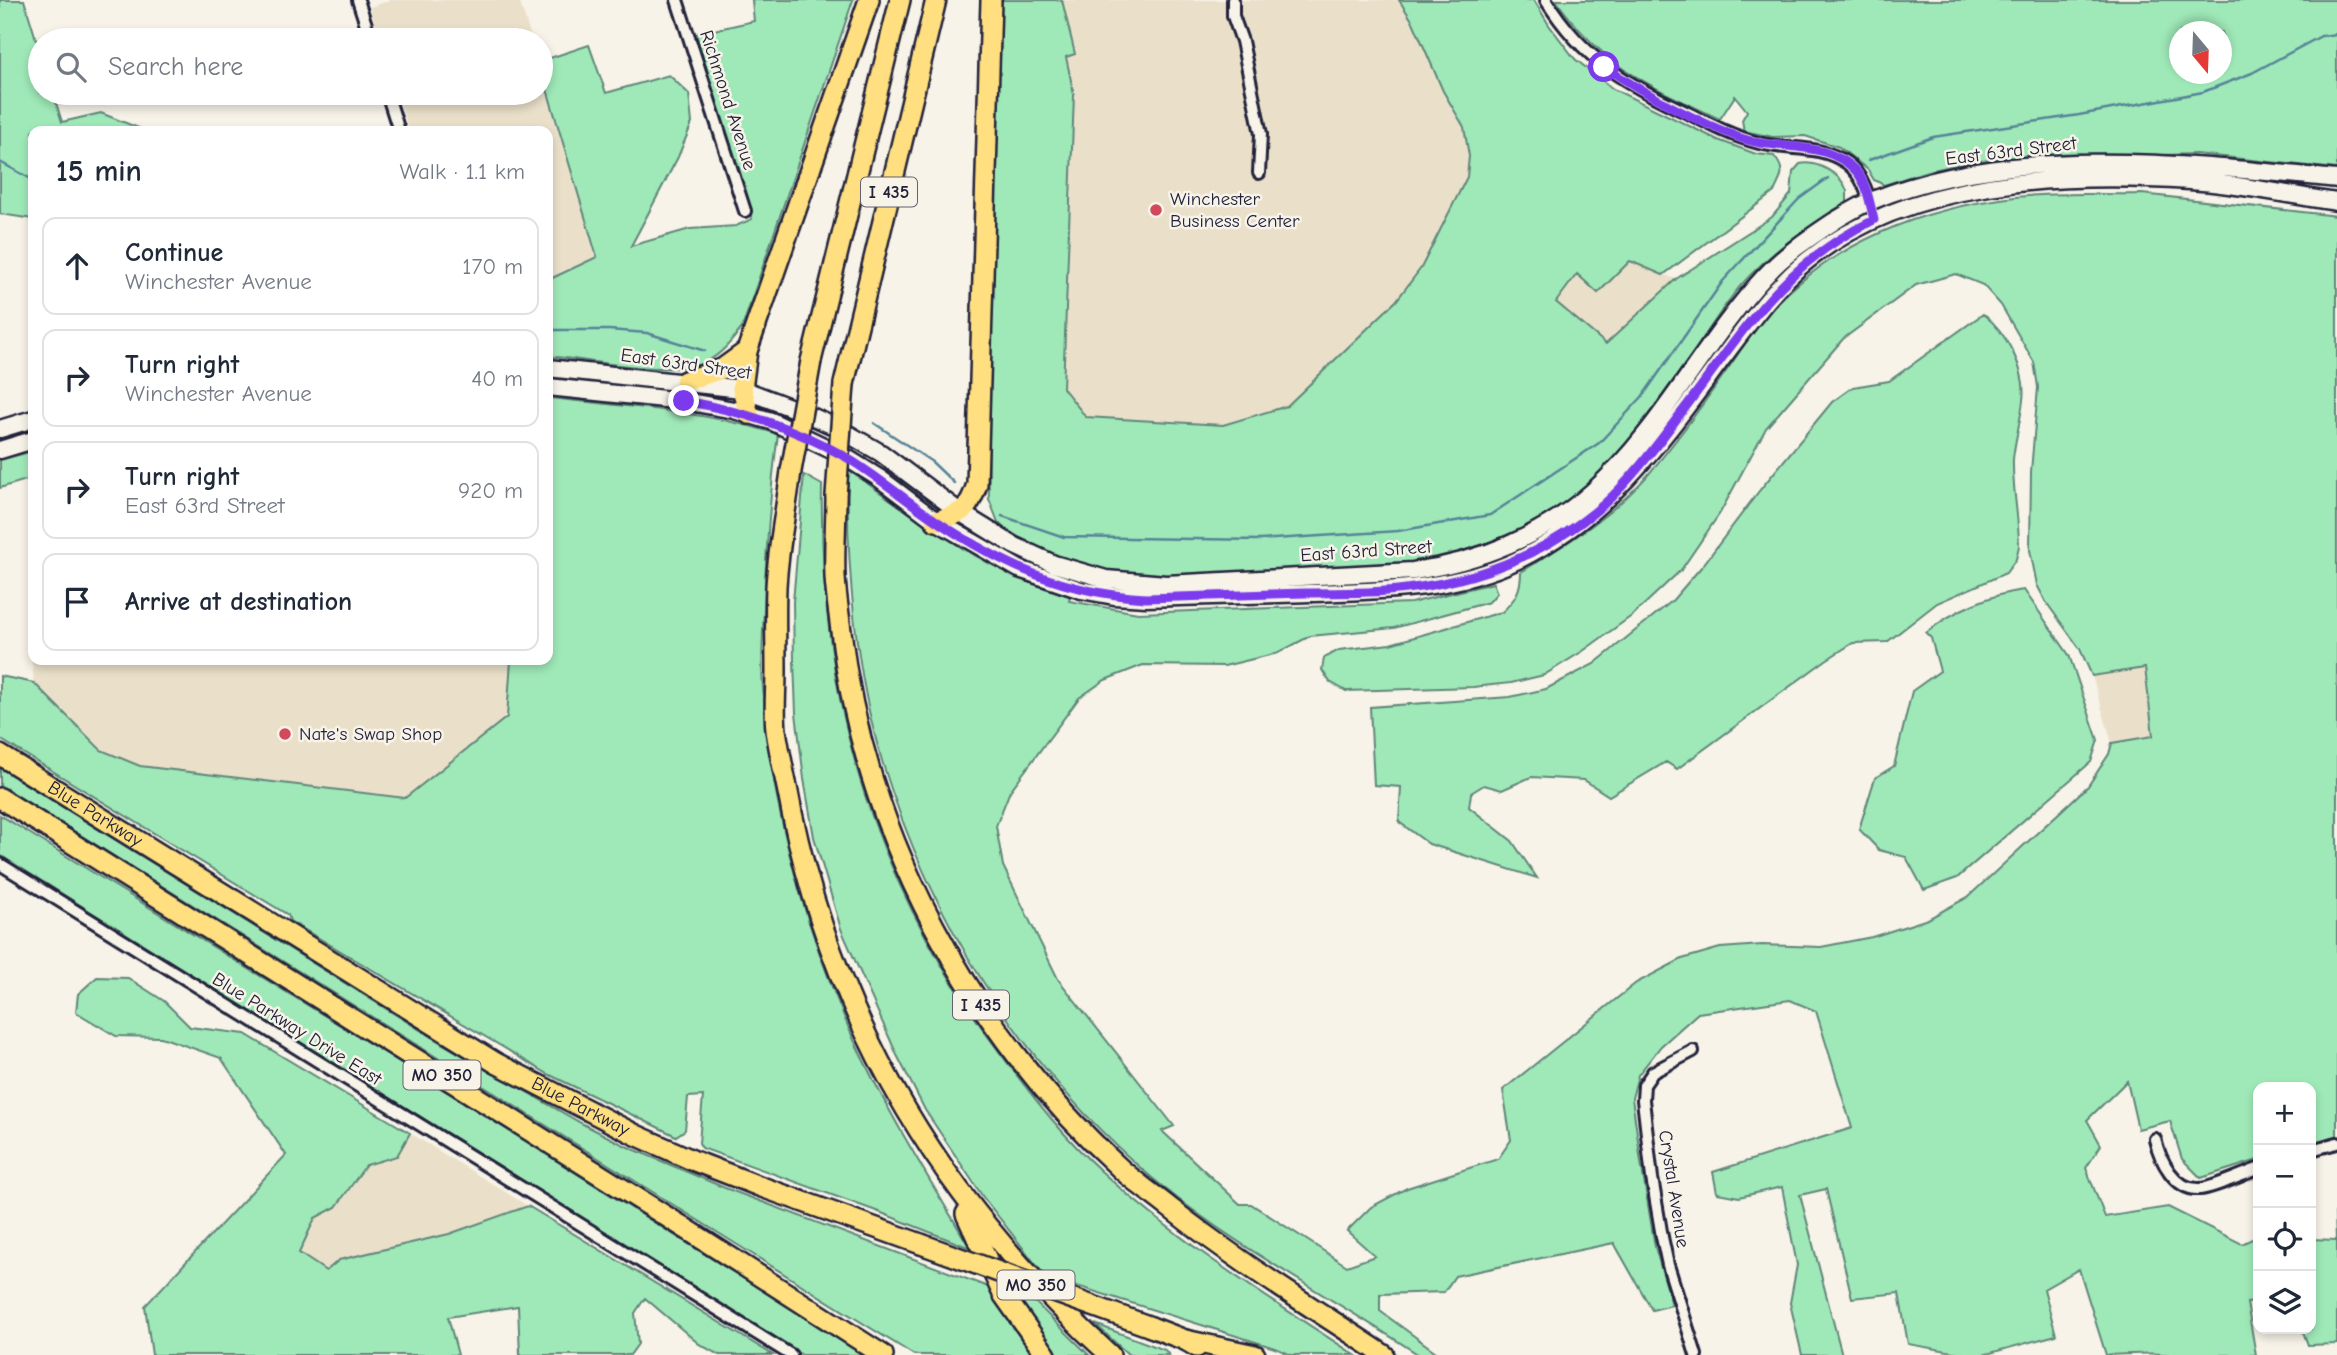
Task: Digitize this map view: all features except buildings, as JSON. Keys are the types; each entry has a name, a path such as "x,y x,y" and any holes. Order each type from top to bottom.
{"highway":[{"path":"749,414 742,389 747,352 869,0"},
{"name":"I 435","path":"900,0 811,361 791,471 776,586 776,728 800,850 822,924 844,985 884,1072 914,1124 991,1234 1110,1355"},
{"name":"I 435","path":"936,0 844,384 836,496 835,578 855,718 894,838 921,901 954,963 988,1016 1035,1079 1077,1127 1126,1173 1213,1242 1384,1355"},
{"path":"936,521 961,513 972,501 976,484 991,0"},
{"path":"685,381 722,369 747,352"},
{"name":"Blue Parkway","path":"0,755 496,1063 636,1135 759,1186 1151,1326 1185,1340 1209,1355"},
{"name":"Blue Parkway","path":"0,798 883,1355"},
{"path":"950,1178 1003,1294 1046,1355"},
{"path":"1185,1340 1255,1355"}],"main road":[{"name":"East 63rd Street","path":"553,368 742,389 800,411 853,436 881,453 961,513 1013,545 1054,564 1106,579 1166,584 1413,571 1445,567 1480,557 1543,528 1593,491 1654,424 1738,307 1766,275 1813,235 1870,201 1925,183 1980,172 2074,162 2150,163 2337,179"},
{"name":"East 63rd Street","path":"553,388 684,401 749,414 797,432 842,455 879,478 936,521 1019,569 1081,590 1146,598 1404,590 1464,579 1516,561 1553,542 1602,505 1641,467 1765,301 1810,258 1848,232 1874,220 1936,198 2000,185 2084,179 2191,181 2337,202"},
{"path":"0,429 28,421"},
{"path":"0,450 28,442"}],"street":[{"path":"358,0 367,28"},
{"name":"Richmond Avenue","path":"677,0 745,211"},
{"path":"1233,0 1233,16 1242,41 1261,134 1259,173"},
{"path":"1546,0 1578,45 1604,67 1640,90 1739,138 1764,145 1821,150 1844,161 1856,171 1870,201 1874,220"},
{"path":"391,105 397,126"},
{"name":"Blue Parkway Drive East","path":"0,864 790,1355"},
{"name":"Crystal Avenue","path":"1693,1051 1653,1072 1644,1085 1643,1100 1662,1237 1696,1355"},
{"path":"2155,1139 2162,1159 2177,1181 2185,1186 2200,1189 2253,1171"},
{"path":"2316,1149 2337,1143"}],"shaded area":[{"path":"391,0 519,0 528,28 376,28 370,7"},
{"path":"1062,0 1399,0 1413,22 1443,91 1464,127 1469,156 1467,177 1421,268 1396,301 1287,406 1223,425 1086,417 1063,389 1074,95 1066,56 1074,54"},
{"path":"401,105 552,105 597,258 553,278 553,126 407,126"},
{"path":"1630,261 1676,279 1606,344 1556,302 1577,274 1598,293"},
{"name":"Nate's Swap Shop","path":"32,665 511,665 507,717 404,798 140,766 101,750 34,683"},
{"path":"2145,668 2154,736 2112,743 2092,676"},
{"path":"410,1133 528,1206 449,1234 326,1271 299,1253 315,1218 336,1207 366,1165 397,1156"}],"green space":[{"path":"0,0 24,0 33,28 28,28 28,105 57,105 62,122 101,113 134,126 28,126 28,218 0,214"},
{"path":"752,0 853,0 742,328 723,350 705,363 682,368 644,368 553,357 553,278 597,257 552,105 553,57 589,45 606,93 669,75 689,94 692,123 678,157 631,246 690,229 736,226 752,219 696,34 754,21"},
{"path":"998,0 1062,0 1075,54 1066,57 1074,95 1063,388 1086,417 1223,425 1287,406 1396,301 1421,268 1467,177 1469,156 1464,127 1443,91 1413,22 1399,0 1534,0 1575,59 1613,89 1718,140 1756,154 1774,156 1778,161 1782,173 1774,192 1663,275 1630,261 1598,293 1577,274 1556,302 1606,344 1676,279 1772,217 1791,194 1793,172 1800,164 1821,166 1834,174 1847,191 1847,203 1766,260 1742,284 1661,397 1610,462 1571,499 1521,531 1431,563 1192,576 1144,577 1101,572 1057,558 1013,538 998,522 989,499 987,387"},
{"path":"1556,0 2337,0 2337,169 2196,154 2020,157 1970,162 1924,172 1884,185 1874,180 1868,170 1839,147 1805,136 1773,137 1744,131 1742,120 1747,111 1735,96 1720,119 1649,84 1591,42"},
{"path":"2142,194 2337,216 2337,1136 2316,1142 2316,1082 2253,1082 2253,1162 2201,1178 2182,1159 2170,1121 2138,1129 2127,1081 2087,1120 2101,1145 2086,1168 2105,1217 2168,1207 2242,1244 2253,1238 2253,1302 2247,1303 2256,1355 2106,1355 2079,1269 2044,1289 2056,1335 1983,1355 1908,1344 1899,1293 1852,1298 1826,1189 1800,1195 1842,1355 1802,1355 1790,1303 1797,1265 1782,1187 1739,1197 1717,1193 1713,1172 1852,1128 1816,1011 1790,1000 1698,1013 1661,1046 1638,1075 1632,1098 1641,1162 1655,1247 1672,1305 1652,1310 1614,1243 1455,1276 1444,1292 1380,1294 1380,1311 1440,1355 1419,1355 1237,1241 1168,1191 1092,1121 1052,1077 982,981 952,929 902,821 873,729 859,656 851,580 848,470 954,543 1009,573 1070,596 1069,601 1138,613 1411,603 1493,583 1497,593 1489,602 1394,628 1310,636 1278,653 1224,666 1143,665 1105,680 1079,698 1010,791 996,826 1003,866 1058,979 1174,1126 1162,1131 1240,1204 1251,1204 1347,1266 1375,1256 1347,1231 1371,1207 1407,1188 1498,1159 1511,1140 1503,1090 1636,983 1682,959 1720,948 1762,945 1821,947 1872,937 1928,919 1968,897 2088,786 2109,754 2112,743 2153,736 2145,668 2092,676 2080,649 2037,585 2030,550 2031,472 2038,387 2034,362 2001,305 1983,285 1956,274 1916,285 1843,339 1766,428 1720,513 1681,570 1633,615 1583,651 1544,675 1511,683 1473,687 1346,691 1330,682 1322,670 1324,658 1339,650 1390,644 1502,612 1516,595 1521,572 1604,517 1647,476 1718,384 1767,314 1792,289 1820,267 1880,233 1912,220 1980,202 2047,195"},
{"path":"1983,314 2007,341 2022,377 2022,407 2013,459 2019,546 2016,559 2006,573 1937,603 1887,642 1853,643 1677,769 1666,762 1609,796 1584,780 1531,777 1502,790 1484,785 1471,793 1469,807 1512,841 1537,878 1429,844 1399,822 1401,787 1374,785 1370,707 1510,697 1546,689 1594,664 1672,601 1832,402 1853,387 1889,381"},
{"path":"553,399 693,415 778,434 767,543 762,668 767,733 782,823 820,955 854,1040 895,1120 970,1248 702,1148 699,1143 703,1096 688,1097 685,1130 676,1136 548,1074 290,921 288,915 0,739 0,676 34,683 101,750 140,766 405,798 507,717 511,665 553,665"},
{"path":"28,452 28,480 0,488 0,460"},
{"path":"804,475 822,485 823,565 831,642 844,717 863,789 889,860 921,928 960,995 1039,1104 1101,1171 1192,1245 1355,1355 1291,1355 1045,1276 983,1197 925,1110 897,1055 841,929 814,837 796,713 794,661 793,602"},
{"path":"2024,590 2069,655 2098,740 2091,762 1957,878 1924,890 1906,857 1879,850 1859,829 1875,778 1894,766 1912,691 1940,671 1931,638 1926,633 1972,605 1998,595"},
{"path":"0,768 441,1043 581,1123 626,1146 725,1188 991,1288 1037,1355 914,1355 0,785"},
{"path":"0,815 865,1355 802,1355 0,855"},
{"path":"97,977 128,978 164,1001 190,1027 245,1034 410,1133 397,1156 366,1165 336,1207 315,1218 299,1253 326,1271 339,1260 449,1234 528,1206 773,1355 719,1355 699,1344 645,1298 635,1313 638,1344 630,1355 520,1355 518,1306 448,1317 458,1355 152,1355 145,1306 286,1155 221,1058 161,1037 116,1036 76,1012 78,994"},
{"path":"2337,1213 2337,1344 2308,1345 2304,1334 2316,1334 2316,1239 2336,1240"},
{"path":"1014,1295 1036,1303 1089,1355 1055,1355"},
{"path":"1095,1324 1165,1350 1169,1355 1129,1355"}],"waterway":[{"path":"1869,160 1933,137 2079,115 2203,92 2252,73 2321,36 2337,34"},
{"path":"0,162 28,177"},
{"path":"1002,516 1064,537 1260,540 1398,531 1490,515 1599,443 1642,397 1723,281 1799,199 1828,178"},
{"path":"553,330 647,333 705,351"},
{"path":"874,423 932,462 954,483"}],"place":[{"name":"Winchester Business Center","path":"1156,210"},
{"name":"Nate's Swap Shop","path":"285,734"}],"route":[{"path":"684,401 734,410 797,432 842,455 879,478 936,521 1019,569 1050,582 1081,590 1146,598 1404,590 1464,579 1516,561 1553,542 1602,505 1641,467 1765,301 1810,258 1848,232 1874,220 1863,182 1856,171 1844,161 1821,150 1764,145 1739,138 1640,90 1604,67"}]}
